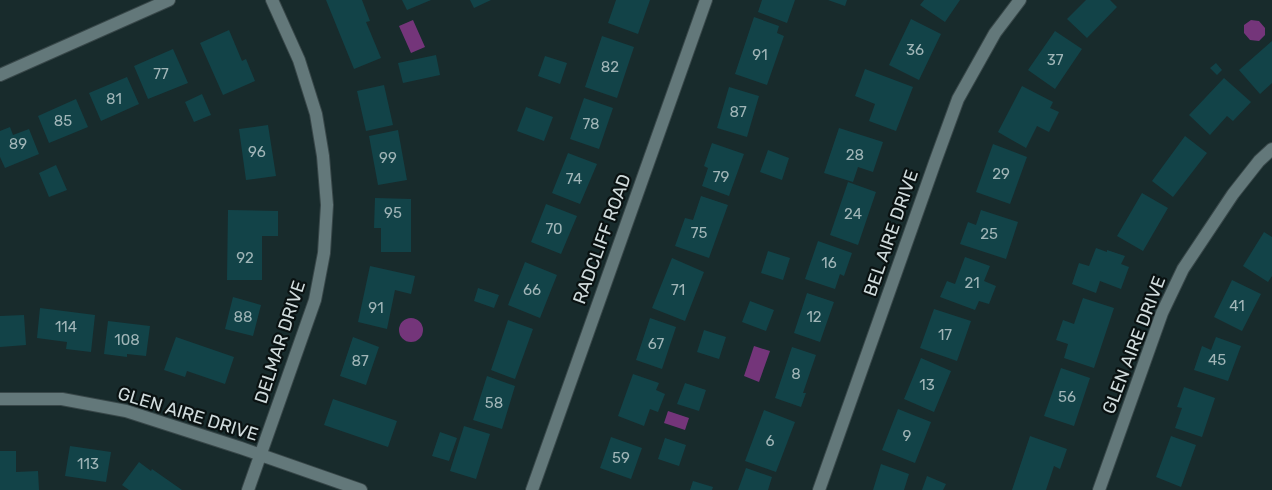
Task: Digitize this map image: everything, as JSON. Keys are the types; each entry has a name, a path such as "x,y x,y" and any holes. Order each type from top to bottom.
{"street":[{"path":"0,74 169,0"},
{"name":"DELMAR DRIVE","path":"248,490 315,300 324,253 327,205 323,156 316,114 299,60 272,0"},
{"name":"RADCLIFF ROAD","path":"532,490 706,0"},
{"name":"BEL AIRE DRIVE","path":"819,490 958,99 994,33 1020,0"},
{"name":"GLEN AIRE DRIVE","path":"1099,490 1162,313 1183,269 1233,194 1259,161 1272,149"},
{"name":"GLEN AIRE DRIVE","path":"0,399 62,399 126,411 260,454 361,490"}],"shaded area":[{"path":"413,20 425,47 411,53 399,26"},
{"path":"1251,20 1259,21 1265,28 1265,35 1259,41 1250,40 1244,33 1244,25"},
{"path":"411,318 420,321 423,330 420,339 411,342 402,339 399,330 402,321"},
{"path":"754,346 770,351 759,382 744,376"},
{"path":"668,411 689,418 685,430 664,423"}],"building":[{"path":"326,0 362,0 370,21 366,22 381,58 354,69"},
{"path":"402,0 431,0 407,10"},
{"path":"470,0 491,0 474,8"},
{"path":"616,0 650,0 638,34 608,23"},
{"path":"762,0 795,0 787,23 758,12"},
{"path":"828,0 847,0 845,6"},
{"path":"924,0 960,0 945,22 920,5"},
{"path":"1086,0 1110,0 1117,7 1087,38 1067,19"},
{"path":"754,17 779,26 777,33 784,36 767,85 735,74"},
{"path":"911,19 941,34 919,80 889,65"},
{"path":"229,30 242,61 246,59 255,81 223,95 200,43"},
{"path":"1055,31 1082,49 1055,89 1028,70"},
{"path":"602,36 634,47 617,98 585,87"},
{"path":"1272,41 1272,83 1260,94 1239,70"},
{"path":"173,49 188,83 148,99 134,66"},
{"path":"436,55 440,75 403,83 398,63"},
{"path":"545,56 567,63 560,84 538,76"},
{"path":"1216,63 1222,70 1217,75 1210,68"},
{"path":"865,69 913,87 896,131 869,121 875,104 855,96"},
{"path":"127,77 139,104 101,121 89,93"},
{"path":"1224,78 1251,102 1233,121 1227,116 1210,135 1189,115"},
{"path":"384,85 393,125 366,131 357,91"},
{"path":"1022,86 1053,102 1050,108 1059,112 1049,132 1037,126 1026,148 998,132"},
{"path":"729,87 759,96 747,137 717,128"},
{"path":"202,94 211,115 194,122 185,102"},
{"path":"584,98 613,108 599,149 570,139"},
{"path":"76,99 88,127 49,143 38,116"},
{"path":"526,107 553,117 544,141 517,131"},
{"path":"268,125 276,176 246,180 239,129"},
{"path":"10,127 13,135 29,129 39,154 5,168 0,157 0,131"},
{"path":"839,128 883,142 873,172 858,167 853,182 824,173"},
{"path":"398,130 407,180 378,185 369,136"},
{"path":"1185,136 1207,153 1173,197 1152,181"},
{"path":"712,143 744,154 729,196 702,186 708,168 704,166"},
{"path":"993,144 1027,157 1010,204 976,192"},
{"path":"768,150 789,158 782,180 760,172"},
{"path":"568,153 597,164 580,204 552,193"},
{"path":"56,165 67,190 49,197 39,173"},
{"path":"848,182 876,192 858,245 830,235"},
{"path":"1142,193 1168,208 1143,251 1117,236"},
{"path":"701,196 728,205 709,258 675,246 685,218 693,220"},
{"path":"375,198 411,199 411,252 381,252 381,228 374,228"},
{"path":"546,204 577,216 561,254 531,242"},
{"path":"228,210 278,211 278,236 262,236 262,280 227,280"},
{"path":"981,210 1018,222 1006,259 960,244 968,222 976,225"},
{"path":"1264,232 1272,237 1272,276 1268,282 1243,266"},
{"path":"818,241 852,253 844,276 840,274 835,289 805,279"},
{"path":"1096,248 1125,256 1121,264 1129,267 1121,289 1100,281 1096,293 1072,284 1079,263 1089,266"},
{"path":"768,251 790,258 783,280 761,273"},
{"path":"965,257 990,266 984,281 996,286 989,304 979,301 975,310 940,297 947,281 955,284"},
{"path":"672,258 704,272 685,321 652,308"},
{"path":"525,262 557,275 540,318 508,305"},
{"path":"370,266 415,276 411,294 395,290 387,329 358,322"},
{"path":"1232,280 1261,294 1242,331 1214,317"},
{"path":"478,288 499,295 494,308 474,301"},
{"path":"807,293 834,302 820,342 794,333"},
{"path":"233,297 261,305 253,336 225,329"},
{"path":"1083,298 1114,308 1094,368 1064,358 1068,344 1056,340 1063,320 1074,324"},
{"path":"750,301 774,310 766,331 742,322"},
{"path":"40,308 95,315 91,352 66,349 67,342 37,338"},
{"path":"934,309 971,321 957,361 920,348"},
{"path":"24,315 26,345 0,347 0,316"},
{"path":"650,318 676,327 662,369 636,360"},
{"path":"508,320 533,329 515,379 491,370"},
{"path":"108,321 150,326 146,356 127,354 127,357 104,354"},
{"path":"704,330 726,337 719,359 697,352"},
{"path":"176,337 234,357 225,384 187,371 185,377 164,370"},
{"path":"353,337 379,347 366,385 340,376"},
{"path":"1216,337 1241,346 1228,381 1194,370 1202,346 1211,350"},
{"path":"792,347 816,355 803,393 806,393 801,407 775,398"},
{"path":"921,358 951,371 934,412 904,399"},
{"path":"1061,368 1090,378 1074,426 1044,416"},
{"path":"633,374 659,383 656,390 665,394 658,412 650,409 644,426 618,416"},
{"path":"487,376 515,386 502,429 473,420"},
{"path":"685,383 706,390 699,411 677,404"},
{"path":"1184,387 1215,398 1202,437 1175,428 1182,408 1177,407"},
{"path":"333,399 397,421 388,447 324,425"},
{"path":"898,409 931,422 915,463 882,450"},
{"path":"764,410 795,422 776,472 745,461"},
{"path":"464,426 490,434 476,479 450,471"},
{"path":"440,432 457,438 449,461 432,456"},
{"path":"1030,436 1067,449 1060,469 1054,466 1046,490 1012,490"},
{"path":"1171,436 1196,445 1181,487 1156,477"},
{"path":"611,437 642,448 631,479 600,468"},
{"path":"665,438 686,445 679,466 658,459"},
{"path":"70,446 111,452 106,482 65,476"},
{"path":"0,451 16,451 16,472 38,471 39,490 0,490"},
{"path":"139,462 182,490 129,490 122,485"},
{"path":"881,464 909,474 904,490 873,490"},
{"path":"746,468 772,477 768,490 738,490"},
{"path":"927,476 946,484 943,490 922,490"},
{"path":"693,481 713,487 712,490 690,490"}]}
